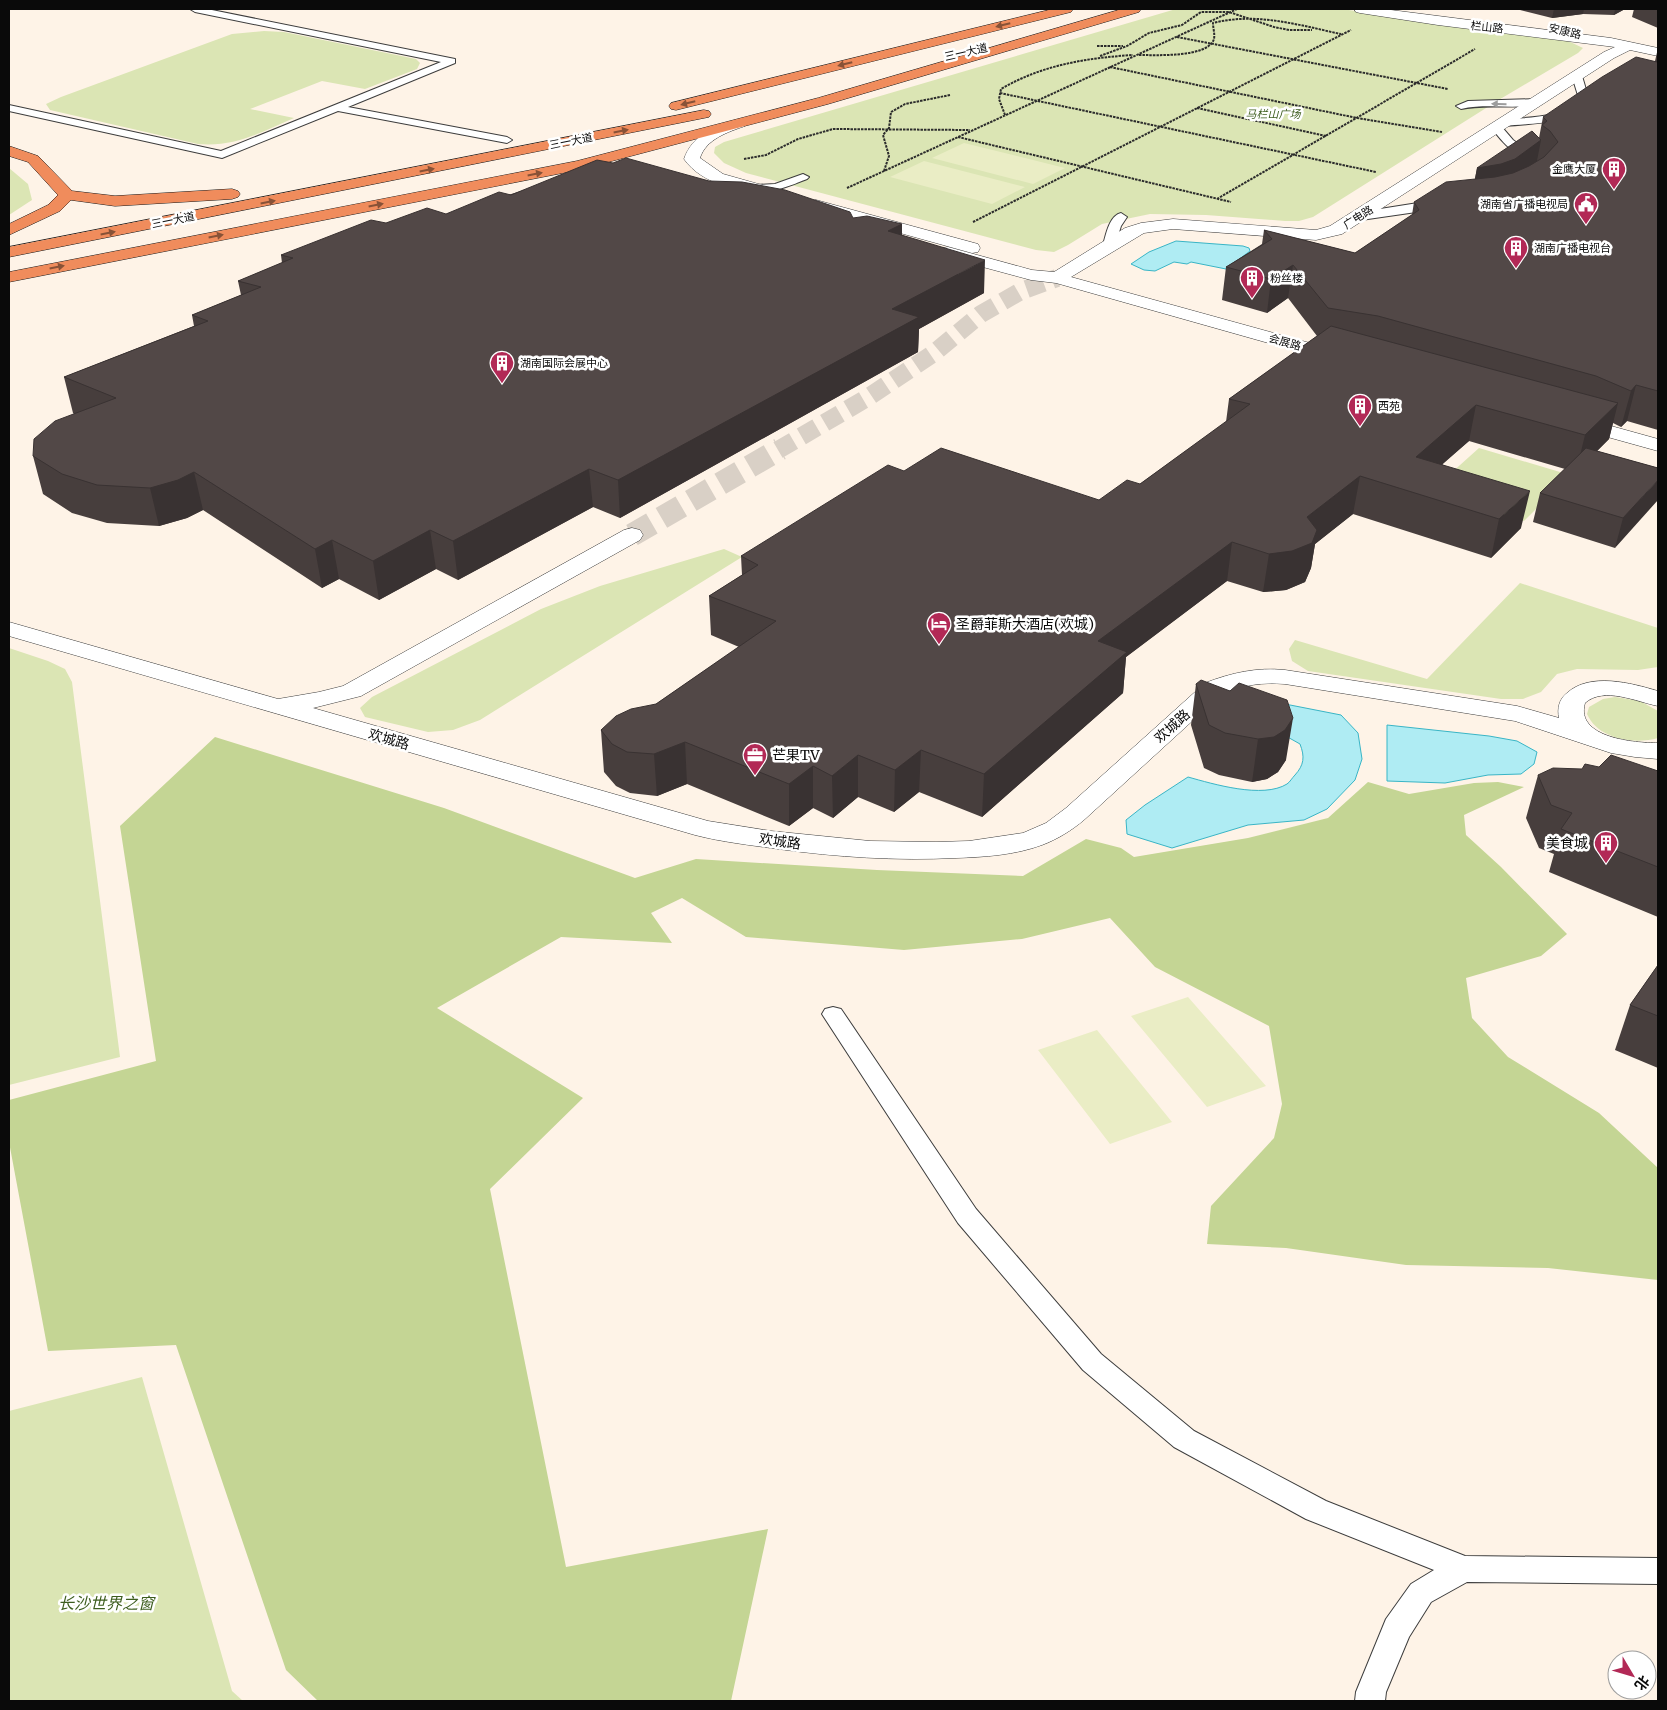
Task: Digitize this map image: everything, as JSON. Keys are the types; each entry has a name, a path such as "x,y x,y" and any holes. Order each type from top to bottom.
{"highway":[{"name":"三一大道","path":"9,238 671,108 1067,9"},
{"name":"三一大道","path":"815,88 995,45 1128,9"},
{"path":"9,277 578,166 908,77 1135,9"},
{"name":"三一大道","path":"9,252 720,110"},
{"path":"9,150 33,159 67,195 115,201 232,194"},
{"path":"9,230 54,208 67,195"}],"street":[{"path":"1026,20 1054,9"},
{"name":"栏山路","path":"1360,9 1438,21 1454,27 1621,44"},
{"path":"1385,9 1453,15 1474,12"},
{"name":"安康路","path":"1454,27 1482,23 1503,16 1658,52"},
{"name":"广电路","path":"1057,278 1142,228 1173,224 1316,235 1336,230 1361,216 1578,76 1621,44"},
{"path":"695,163 692,159 693,154 704,140 740,123"},
{"path":"578,166 613,163 640,166"},
{"name":"会展路","path":"695,163 715,176 756,188 887,233 1031,275 1057,278 1306,348 1351,356"},
{"name":"会展路","path":"694,180 796,202"},
{"name":"会展路","path":"887,233 939,239 1045,269 1057,278"},
{"path":"1559,414 1624,436 1658,445"},
{"path":"268,704 302,703 326,699 352,691 632,535"},
{"name":"欢城路","path":"9,629 705,829 768,840 840,848 926,851 992,847 1031,840 1056,829 1214,688 1236,679 1265,675 1285,677 1518,714"},
{"path":"1518,714 1554,707 1588,693 1658,682"},
{"path":"1596,740 1583,732 1574,723 1570,713 1571,704 1588,693 1633,690 1658,699"},
{"path":"1518,714 1627,750 1653,752"}],"lane":[{"path":"9,108 222,155 452,61 195,9"},
{"path":"1543,172 1540,164 1505,140 1500,125 1561,116 1574,111 1585,102 1578,76"},
{"path":"1462,106 1468,104 1537,102"},
{"path":"337,108 507,140"},
{"path":"756,188 777,187 806,178 787,189 785,194 796,202"},
{"path":"1361,216 1418,207 1451,206"},
{"path":"1109,246 1116,221 1121,217"},
{"path":"833,1014 967,1216 1092,1362 1184,1439 1316,1510 1464,1569 1658,1571"},
{"path":"1370,1701 1371,1692 1397,1629 1421,1593 1464,1569"}],"path":[{"path":"796,202 884,171 1237,9"},
{"path":"1005,115 999,99 1001,89 1015,80 1038,70 1092,58 1128,46 1149,33 1182,26 1201,12 1229,12 1289,30 1316,30"},
{"path":"1092,58 1183,54 1199,50 1210,46 1215,38 1213,23 1227,19 1244,18 1285,22 1341,35"},
{"path":"939,239 1356,27"},
{"path":"1176,37 1417,83"},
{"path":"1173,224 1480,46"},
{"path":"1110,67 1358,118 1480,139"},
{"path":"1000,93 1291,156 1416,180"},
{"path":"884,171 890,161 890,153 883,135 889,128 891,112 912,102 950,94"},
{"path":"1196,108 1326,136"},
{"path":"695,163 747,159 783,148 798,139 833,129 973,130"},
{"path":"957,137 1236,203"}],"green space":[{"name":"马栏山广场","path":"1176,9 1343,9 1424,23 1564,39 1583,48 1578,53 1502,98 1313,217 1299,221 1285,221 1206,215 1150,214 1102,224 1054,252 1036,250 746,173 724,163 714,153 715,147 724,142"},
{"path":"264,31 284,32 416,59 420,63 417,69 365,89 322,81 250,109 294,118 247,138 224,143 198,144 50,110 46,104 232,34"},
{"path":"964,143 1065,168 1033,184 932,158"},
{"path":"924,161 1025,187 992,204 890,177"},
{"path":"9,168 28,184 32,200 9,215"},
{"path":"1479,448 1570,475 1524,521 1430,492"},
{"path":"724,549 742,557 480,720 453,730 428,732 365,717 360,708 372,697 541,609 600,586"},
{"path":"1520,583 1658,628 1658,667 1638,670 1577,669 1557,674 1541,692 1523,699 1501,699 1308,671 1292,661 1289,649 1295,640 1427,679"},
{"path":"9,648 48,661 65,669 72,682 120,1057 9,1085"},
{"path":"1615,697 1640,701 1658,711 1658,738 1638,741 1628,740 1618,738 1599,729 1587,714 1589,707 1603,699"},
{"path":"215,737 444,808 635,878 696,859 877,870 1023,876 1086,839 1121,848 1134,857 1248,838 1328,818 1368,782 1409,794 1474,783 1498,782 1524,787 1464,815 1466,835 1501,867 1567,934 1541,956 1466,978 1472,1018 1508,1057 1599,1113 1658,1168 1658,1280 1548,1268 1406,1265 1286,1248 1207,1244 1211,1206 1274,1138 1282,1104 1269,1026 1155,967 1110,918 1022,939 904,950 746,937 682,898 651,913 672,943 561,937 437,1008 583,1098 490,1189 566,1567 768,1529 731,1701 318,1701 286,1670 176,1345 48,1351 9,1142 9,1100 156,1061 120,826"},
{"path":"1188,997 1266,1086 1207,1107 1131,1016"},
{"path":"1097,1030 1172,1122 1110,1144 1038,1050"},
{"name":"长沙世界之窗","path":"142,1377 232,1691 243,1701 9,1701 9,1411"}],"water":[{"path":"1176,241 1243,246 1249,248 1250,251 1226,269 1191,262 1187,264 1174,262 1155,271 1144,270 1131,264 1149,252"},
{"path":"1285,704 1341,715 1358,733 1362,759 1355,780 1327,809 1304,820 1248,825 1172,848 1127,834 1126,820 1188,777 1238,789 1252,790 1277,788 1288,783 1302,764 1303,753 1300,744 1284,735"},
{"path":"1387,725 1489,736 1517,741 1537,752 1534,764 1521,774 1488,775 1445,783 1387,781"}],"building":[{"name":"湖南广播电视台","path":"1658,48 1658,391 1636,385 1631,391 1596,376 1378,316 1328,308 1293,265 1271,279 1226,267 1272,239 1264,230 1355,253 1419,210 1414,202 1446,182 1495,177 1513,173 1529,166 1544,157 1558,142 1550,131 1542,125 1547,121 1543,117 1602,77 1636,57 1657,62"},
{"path":"1532,131 1541,140 1515,159 1501,164 1477,168"},
{"name":"湖南国际会展中心","path":"626,158 709,181 742,182 785,190 850,212 853,218 867,216 902,224 888,231 985,260 892,309 919,317 618,480 589,469 453,541 430,530 373,561 332,540 315,549 194,472 178,480 150,488 97,485 62,474 33,456 34,439 55,421 116,398 64,377 208,321 192,315 261,287 238,281 293,258 281,255 371,220 386,223 427,208 446,214 499,192 511,195 597,160 613,163"},
{"name":"圣爵菲斯大酒店(欢城)","path":"1331,326 1618,403 1585,435 1476,405 1416,457 1530,491 1499,519 1360,476 1307,517 1317,530 1312,543 1292,551 1269,554 1232,542 1098,641 1127,652 984,774 921,750 895,770 858,755 832,776 813,766 789,784 685,742 654,754 627,752 612,744 601,730 616,716 631,709 656,704 776,621 709,596 758,565 741,556 888,465 904,471 941,448 1099,500 1127,480 1140,484 1250,404 1229,399"},
{"path":"1586,448 1658,468 1658,480 1623,518 1540,493"},
{"path":"1201,680 1230,691 1239,683 1287,700 1293,718 1285,730 1274,737 1258,739 1225,733 1209,725 1196,684"},
{"path":"1611,755 1658,771 1658,867 1561,829 1572,813 1551,805 1538,775 1553,768 1582,769 1585,764 1599,767"},
{"path":"1658,965 1658,1016 1630,1005"}],"tunnel":[{"path":"778,450 867,398 934,353 981,314 1021,291 1057,278"},
{"path":"632,535 780,449"}],"place":[{"name":"金鹰大厦","path":"1614,190"},
{"name":"湖南省广播电视局","path":"1586,225"},
{"name":"湖南广播电视台","path":"1516,269"},
{"name":"粉丝楼","path":"1252,299"},
{"name":"湖南国际会展中心","path":"502,384"},
{"name":"西苑","path":"1360,427"},
{"name":"圣爵菲斯大酒店(欢城)","path":"939,645"},
{"name":"芒果TV","path":"755,776"},
{"name":"美食城","path":"1606,864"}]}
